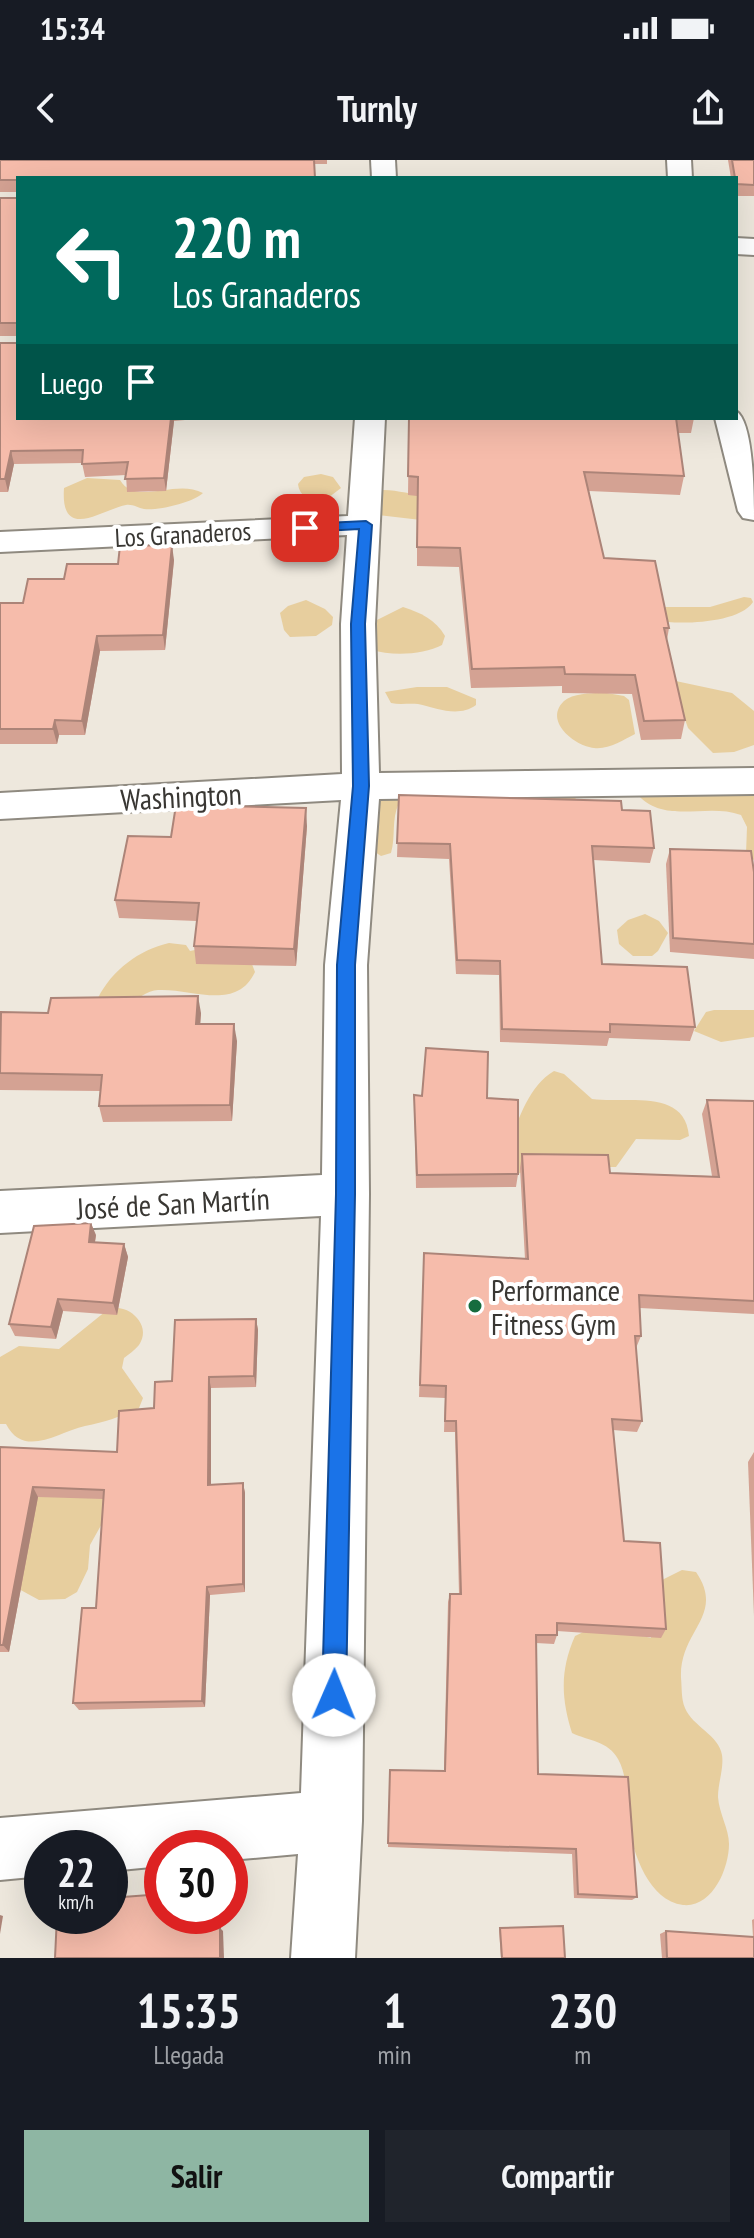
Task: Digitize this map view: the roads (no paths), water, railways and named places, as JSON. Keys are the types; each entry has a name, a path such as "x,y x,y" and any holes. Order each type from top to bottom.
{"street":[{"path":"323,1958 331,1821 345,1194 346,965 361,786 358,624 370,420"},
{"path":"731,420 754,511"},
{"name":"Los Granaderos","path":"0,542 366,525"},
{"name":"Washington","path":"0,806 361,786 754,781"},
{"name":"José de San Martín","path":"0,1212 345,1194"},
{"path":"0,1849 331,1821"}],"place":[{"name":"Performance Fitness Gym","path":"475,1306"}]}
